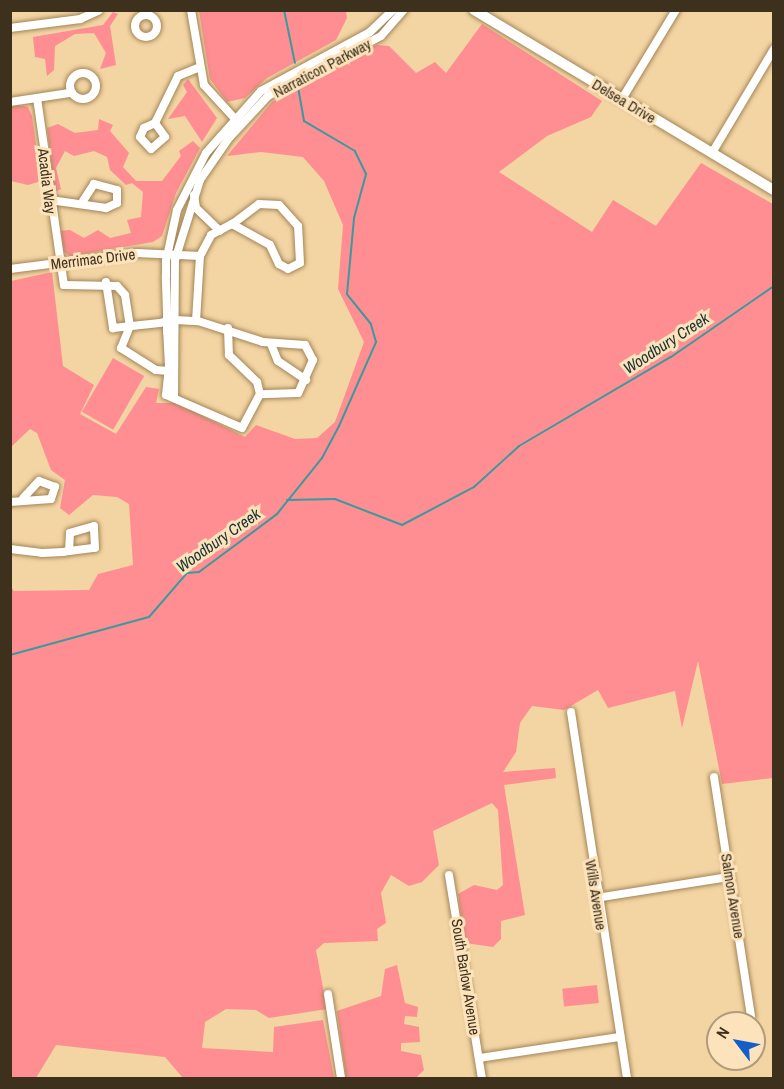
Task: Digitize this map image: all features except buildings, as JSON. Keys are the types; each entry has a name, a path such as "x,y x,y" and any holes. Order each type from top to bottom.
{"main road":[{"name":"Delsea Drive","path":"474,10 774,190"}],"street":[{"path":"192,10 200,67 213,99 237,122"},
{"name":"Narraticon Parkway","path":"170,396 172,253 184,190 237,122 271,84 370,32 393,10"},
{"name":"Narraticon Parkway","path":"172,253 194,193 237,122 278,89 381,36 405,10"},
{"path":"622,99 676,10"},
{"path":"10,28 81,19 98,11"},
{"path":"712,153 774,49"},
{"path":"155,123 178,76 200,67"},
{"path":"10,102 69,93"},
{"name":"Acadia Way","path":"37,98 59,263"},
{"path":"50,200 83,201 98,209 113,206 117,190 93,184 83,201"},
{"path":"194,193 196,208 220,231"},
{"path":"196,321 200,256 203,245 259,204 279,205 298,226 300,263 288,268 279,264 270,245 232,224"},
{"name":"Merrimac Drive","path":"10,269 172,253 200,256"},
{"path":"59,263 66,286 106,282 125,295 130,326 121,348 156,370 169,371"},
{"path":"106,282 112,328 171,321 196,321 228,328 272,344 300,344 311,352 306,380 293,396 260,394"},
{"name":"Narraticon Parkway","path":"170,396 171,321"},
{"path":"170,396 242,428 260,394 257,382 229,355 228,328"},
{"path":"272,344 278,361 306,380"},
{"path":"10,502 23,498"},
{"path":"10,549 69,551"},
{"name":"Wills Avenue","path":"571,712 596,898 627,1078"},
{"name":"Salmon Avenue","path":"714,777 750,1011"},
{"name":"South Barlow Avenue","path":"449,874 482,1078"},
{"path":"596,898 729,877"},
{"path":"328,994 341,1078"},
{"path":"479,1058 620,1037"}],"shaded area":[{"path":"199,11 346,11 347,18 336,40 267,78 245,98 227,102 210,79"},
{"path":"113,12 118,14 110,26 116,65 100,69 106,53 94,33 75,34 55,46 54,70 47,76 45,59 35,57 33,37 103,25"},
{"path":"482,24 602,101 591,117 547,136 499,172 592,232 613,200 656,226 701,163 773,204 773,778 722,784 698,661 682,728 675,691 608,708 598,690 564,710 532,706 520,723 516,752 503,772 555,768 556,778 504,785 525,915 501,921 501,939 493,947 465,943 458,894 474,885 497,890 503,885 498,810 492,803 433,831 439,865 422,882 409,886 391,875 381,893 386,923 377,929 378,941 324,943 316,950 327,1009 269,1018 256,1010 226,1009 205,1022 202,1048 273,1052 274,1027 323,1020 334,1078 183,1078 165,1057 56,1045 36,1078 11,1078 10,586 14,591 89,590 98,574 133,565 129,504 117,497 93,495 69,515 60,508 65,480 51,470 37,433 30,429 11,447 11,281 52,272 63,366 94,385 80,414 116,434 146,387 159,389 156,403 176,403 245,437 256,425 295,439 317,438 335,422 364,342 338,289 343,225 324,181 303,157 261,152 227,156 272,102 376,45 389,46 416,73 435,62 446,73"},
{"path":"188,79 217,118 202,142 185,116 168,119 187,92 183,85"},
{"path":"11,106 28,107 32,116 41,181 28,185 11,181"},
{"path":"99,119 113,125 110,131 129,153 123,167 136,181 162,181 181,156 179,151 193,141 200,148 176,193 162,236 153,242 70,256 60,249 57,231 70,230 84,238 98,230 110,238 131,233 127,220 141,217 143,192 132,183 126,185 110,170 107,157 94,151 74,156 65,151 56,168 61,189 55,192 47,128 58,124 75,133 98,130"},
{"path":"113,358 144,376 113,430 82,412"},
{"path":"397,965 405,1003 418,1007 417,1017 405,1016 404,1024 419,1027 420,1042 401,1043 401,1051 421,1055 424,1070 416,1078 346,1078 337,1011 381,996 385,969"},
{"path":"597,985 599,1003 564,1007 562,989"}],"waterway":[{"path":"284,10 295,63"},
{"path":"10,655 149,617 187,573 199,572 277,514 322,458 339,426 376,342 371,324 347,294 354,218 366,174 355,151 304,121 298,88"},
{"name":"Woodbury Creek","path":"287,500 335,499 402,525 474,487 519,446 671,357 774,286"}]}
